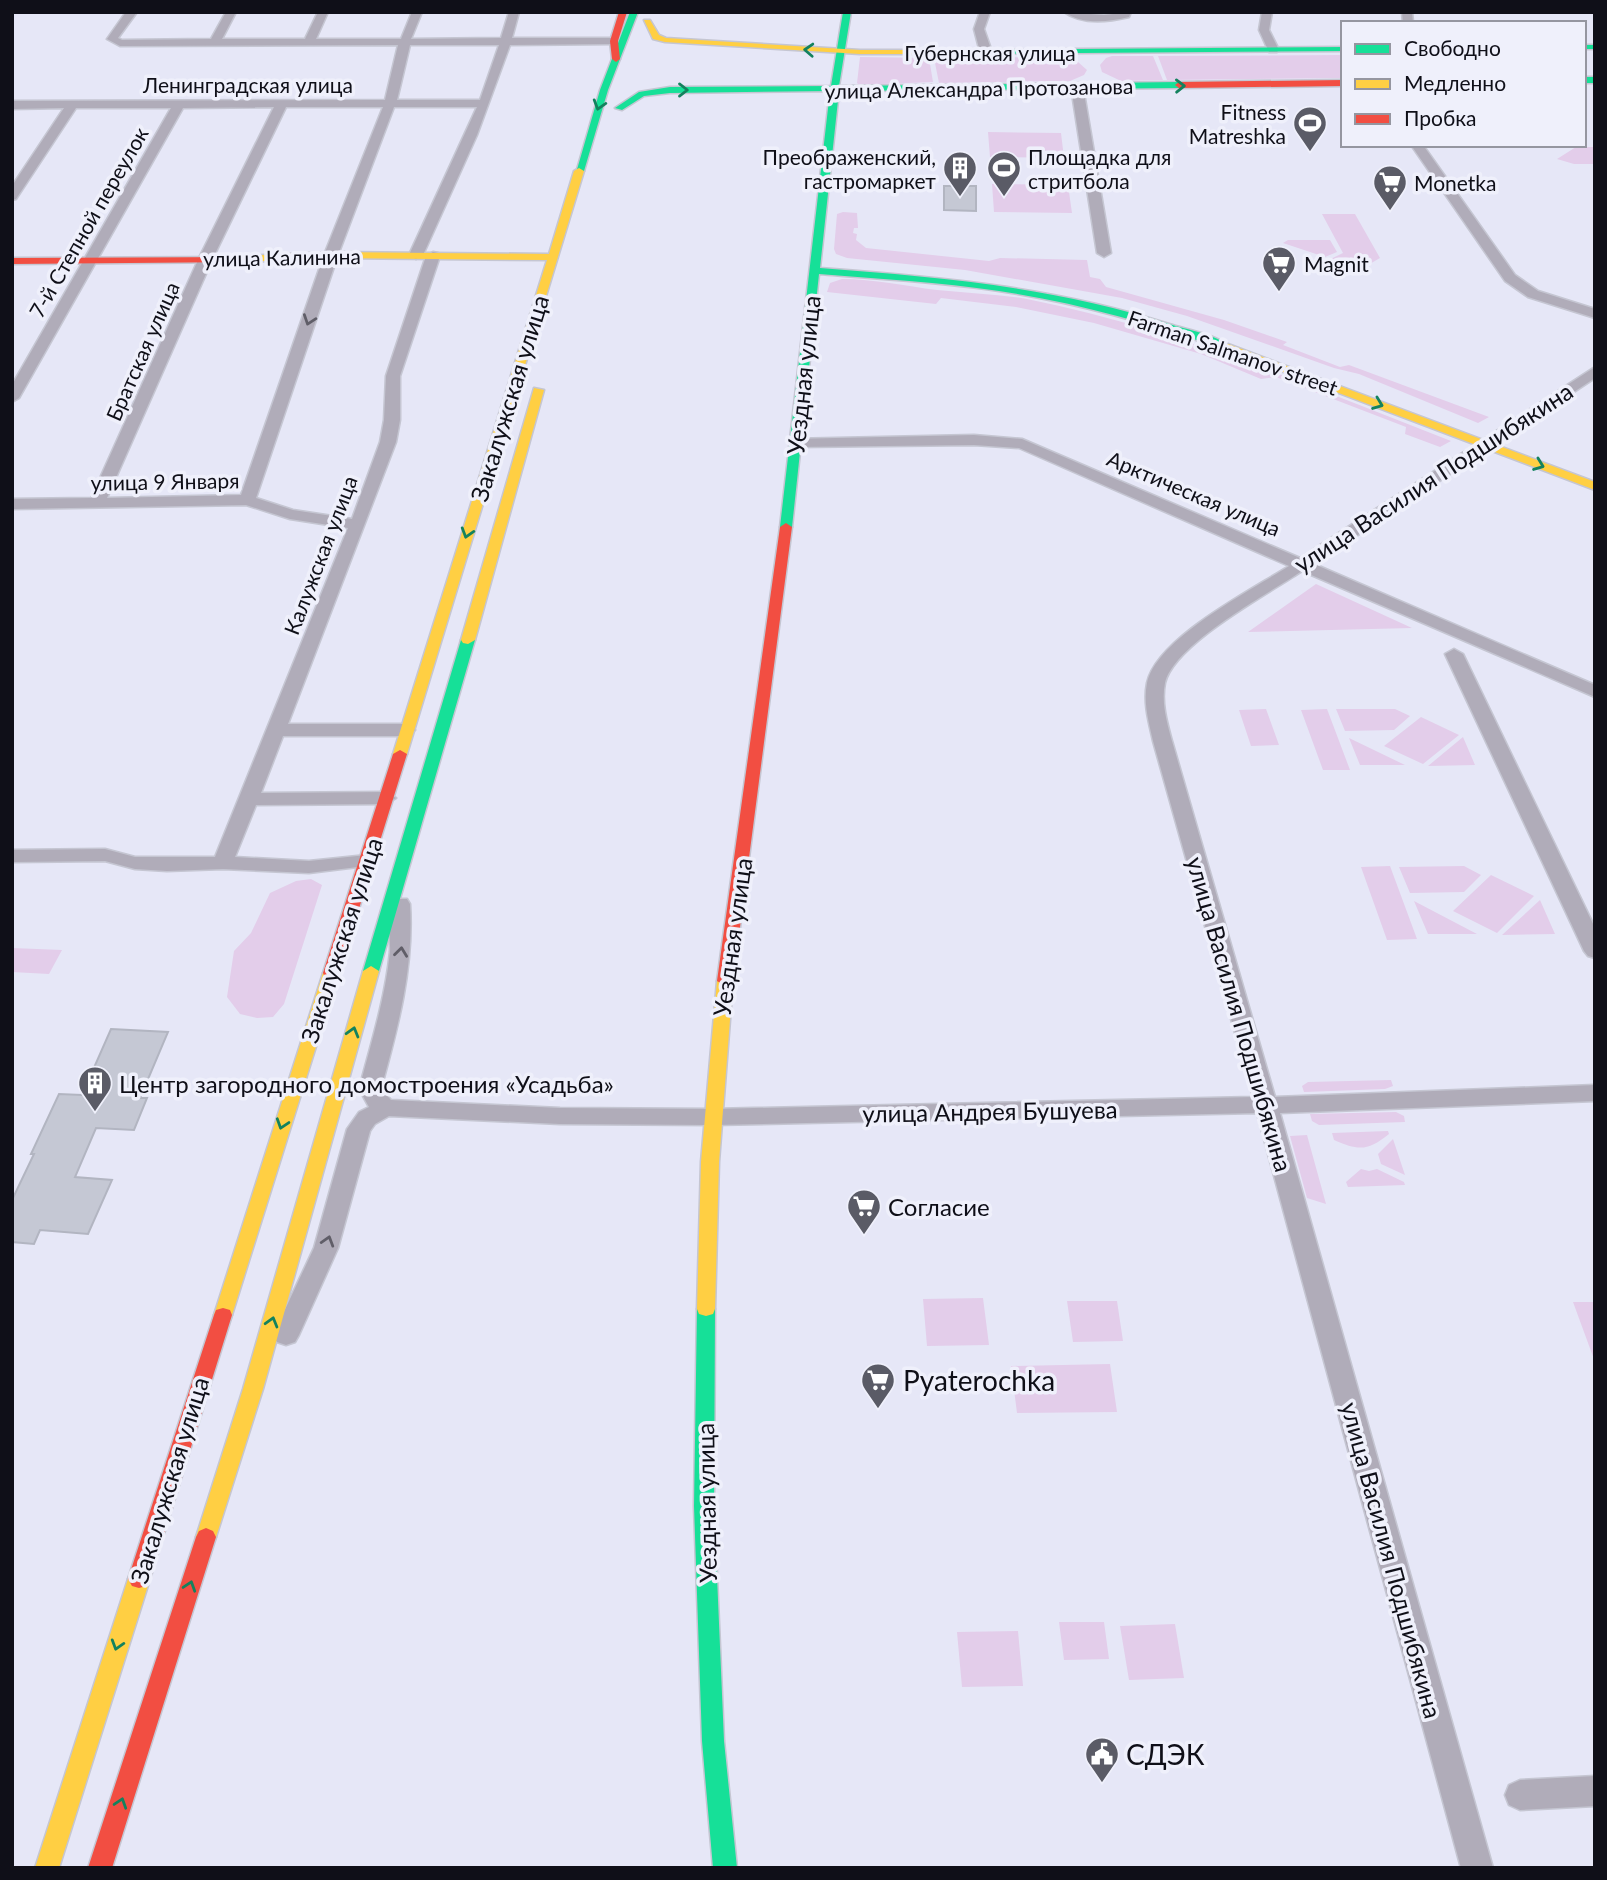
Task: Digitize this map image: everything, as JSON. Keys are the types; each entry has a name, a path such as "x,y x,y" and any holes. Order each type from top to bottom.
{"main road":[{"path":"616,60 614,41 623,12"},
{"name":"Уездная улица","path":"725,1868 713,1741 704,1506 706,1265 713,1117 721,1007 781,576 839,51 847,12"},
{"path":"639,47 644,16"},
{"name":"Губернская улица","path":"644,16 651,32 664,40 839,51 1341,49"},
{"name":"Закалужская улица","path":"47,1868 367,861 405,730 616,60 644,16"},
{"path":"1044,51 1078,59 1091,70 1087,76 1077,81 1046,87"},
{"path":"1130,51 1105,56 1097,68 1113,80 1148,86"},
{"name":"улица Александра Протозанова","path":"627,84 617,115 642,94 670,90 1341,83"},
{"name":"улица Калинина","path":"12,261 308,258 331,255 553,257"},
{"name":"Farman Salmanov street","path":"815,265 919,266 988,275 1120,300 1226,332 1595,470"},
{"name":"Farman Salmanov street","path":"815,265 966,283 1108,310 1172,327 1595,486"},
{"path":"100,1868 253,1389 542,376"}],"street":[{"path":"132,12 112,38 114,41 614,41"},
{"path":"214,43 231,12"},
{"path":"309,42 323,12"},
{"path":"247,500 331,255 390,103 405,41 417,12"},
{"name":"Калужская улица","path":"223,863 358,525 388,442 392,421 393,376 424,255 484,103 507,40 514,12"},
{"path":"985,12 979,29 986,52"},
{"path":"1069,12 1077,16 1115,18 1125,16 1126,12"},
{"path":"1266,12 1264,30 1273,50"},
{"path":"1077,87 1104,253"},
{"name":"7-й Степной переулок","path":"12,398 180,103"},
{"name":"Братская улица","path":"97,503 206,258 282,103"},
{"name":"Ленинградская улица","path":"12,104 484,103"},
{"path":"12,196 73,104"},
{"path":"1418,147 1510,278 1533,294 1595,314"},
{"name":"улица Василия Подшибякина","path":"1477,1868 1168,760 1156,716 1154,690 1159,669 1169,654 1300,563 1595,371"},
{"name":"Арктическая улица","path":"795,442 1012,441 1595,692"},
{"name":"улица 9 Января","path":"12,504 247,500 290,514 358,525"},
{"path":"1454,654 1595,951"},
{"path":"275,730 405,730"},
{"path":"248,799 386,798"},
{"path":"12,856 104,855 135,863 167,866 223,863 309,867 367,861"},
{"path":"253,1389 293,1324 326,1248 359,1129 367,1118 385,1108 372,1097 370,1089 396,992 403,932 397,877"},
{"name":"улица Андрея Бушуева","path":"385,1108 560,1116 713,1117 1266,1105 1595,1093"},
{"path":"1520,1794 1595,1791"}],"shaded area":[{"path":"1341,55 1341,78 1167,80 1158,56"},
{"path":"1112,56 1153,56 1163,80 1121,81 1102,72 1100,65"},
{"path":"860,57 929,58 933,82 859,85"},
{"path":"1064,57 1078,62 1087,70 1084,75 1070,81 939,83 934,58"},
{"path":"988,132 1061,133 1064,158 990,157"},
{"path":"1576,147 1595,147 1595,164 1574,164 1557,159"},
{"path":"992,184 1068,185 1072,213 994,212"},
{"path":"857,213 858,228 854,228 853,233 857,234 856,240 866,248 989,261 1000,258 1087,260 1090,277 1100,279 1106,287 1224,320 1287,342 1283,345 1340,367 1349,365 1489,417 1478,423 1359,374 1334,368 1187,316 1122,298 965,270 847,258 836,254 834,249 837,214"},
{"path":"1322,214 1355,214 1380,258 1361,269 1350,265 1330,275 1312,268 1343,253"},
{"path":"1288,240 1330,240 1337,252 1325,257 1283,243"},
{"path":"842,279 1016,297 1082,311 1189,342 1451,441 1440,447 1405,434 1406,427 1276,377 1261,379 1201,354 1094,323 1016,307 941,298 936,304 827,292 830,283"},
{"path":"1316,584 1412,628 1248,632"},
{"path":"1266,709 1279,745 1251,746 1239,710"},
{"path":"1327,709 1350,770 1323,770 1301,710"},
{"path":"1336,709 1395,709 1410,716 1394,730 1345,731"},
{"path":"1421,717 1459,735 1423,764 1384,746"},
{"path":"1463,737 1475,765 1428,766"},
{"path":"1349,738 1405,765 1360,765"},
{"path":"1390,866 1417,939 1387,940 1361,867"},
{"path":"1464,866 1481,875 1464,892 1410,893 1399,867"},
{"path":"1491,875 1534,896 1497,933 1453,911"},
{"path":"311,879 322,885 284,1004 273,1017 257,1018 240,1014 227,997 234,951 251,933 270,893 296,881"},
{"path":"1540,900 1555,934 1502,935"},
{"path":"1414,901 1477,934 1428,934"},
{"path":"12,948 62,950 49,974 12,972"},
{"path":"1391,1080 1393,1086 1385,1089 1304,1092 1302,1086 1308,1082"},
{"path":"1396,1112 1404,1116 1405,1122 1319,1125 1312,1121 1310,1114"},
{"path":"1388,1131 1389,1134 1382,1140 1363,1148 1334,1140 1332,1133"},
{"path":"1307,1135 1326,1204 1307,1198 1290,1136"},
{"path":"1393,1139 1405,1175 1381,1164 1378,1154"},
{"path":"1361,1169 1377,1169 1404,1182 1405,1185 1348,1187 1346,1182"},
{"path":"983,1298 989,1345 927,1346 923,1299"},
{"path":"1067,1301 1117,1301 1123,1341 1073,1342"},
{"path":"1573,1302 1595,1302 1595,1362"},
{"path":"1110,1364 1117,1412 1017,1413 1011,1366"},
{"path":"1059,1622 1104,1622 1109,1659 1064,1660"},
{"path":"1175,1624 1184,1678 1129,1680 1120,1626"},
{"path":"1018,1631 1023,1686 962,1687 957,1632"}],"building":[{"name":"Преображенский, гастромаркет","path":"944,186 976,186 976,211 944,210"},
{"path":"111,1029 168,1032 140,1098 147,1098 134,1130 96,1128 75,1177 112,1180 88,1234 40,1230 34,1244 12,1242 12,1200 34,1154 31,1154 59,1094 82,1095"}],"traffic: fast":[{"path":"579,171 604,90 634,12"},
{"path":"786,527 839,51 847,12"},
{"path":"1586,47 1595,47"},
{"path":"935,52 1341,49"},
{"path":"1586,80 1595,80"},
{"path":"619,108 642,94 670,90 1179,85"},
{"path":"815,271 946,281 1063,299 1161,324 1224,346"},
{"path":"371,971 468,640"},
{"path":"706,1309 704,1506 713,1741 725,1868"}],"traffic: slow":[{"path":"647,22 656,37 665,40 860,52 935,52"},
{"path":"400,754 579,171"},
{"path":"246,259 331,255 553,257"},
{"path":"1224,346 1595,486"},
{"path":"468,640 538,390"},
{"path":"206,1537 253,1389 371,971"},
{"path":"223,1315 331,973"},
{"path":"706,1309 710,1162 725,981"},
{"path":"47,1868 139,1579"}],"traffic: jam":[{"path":"616,59 614,41 623,12"},
{"path":"1179,85 1341,83"},
{"path":"12,261 246,259"},
{"path":"725,981 786,527"},
{"path":"331,973 400,754"},
{"path":"139,1579 223,1315"},
{"path":"100,1868 206,1537"}],"place":[{"name":"Fitness Matreshka","path":"1310,153"},
{"name":"Преображенский, гастромаркет","path":"960,198"},
{"name":"Площадка для стритбола","path":"1004,198"},
{"name":"Monetka","path":"1390,212"},
{"name":"Magnit","path":"1279,293"},
{"name":"Центр загородного домостроения «Усадьба»","path":"95,1113"},
{"name":"Согласие","path":"864,1236"},
{"name":"Pyaterochka","path":"878,1410"},
{"name":"СДЭК","path":"1102,1784"}]}
